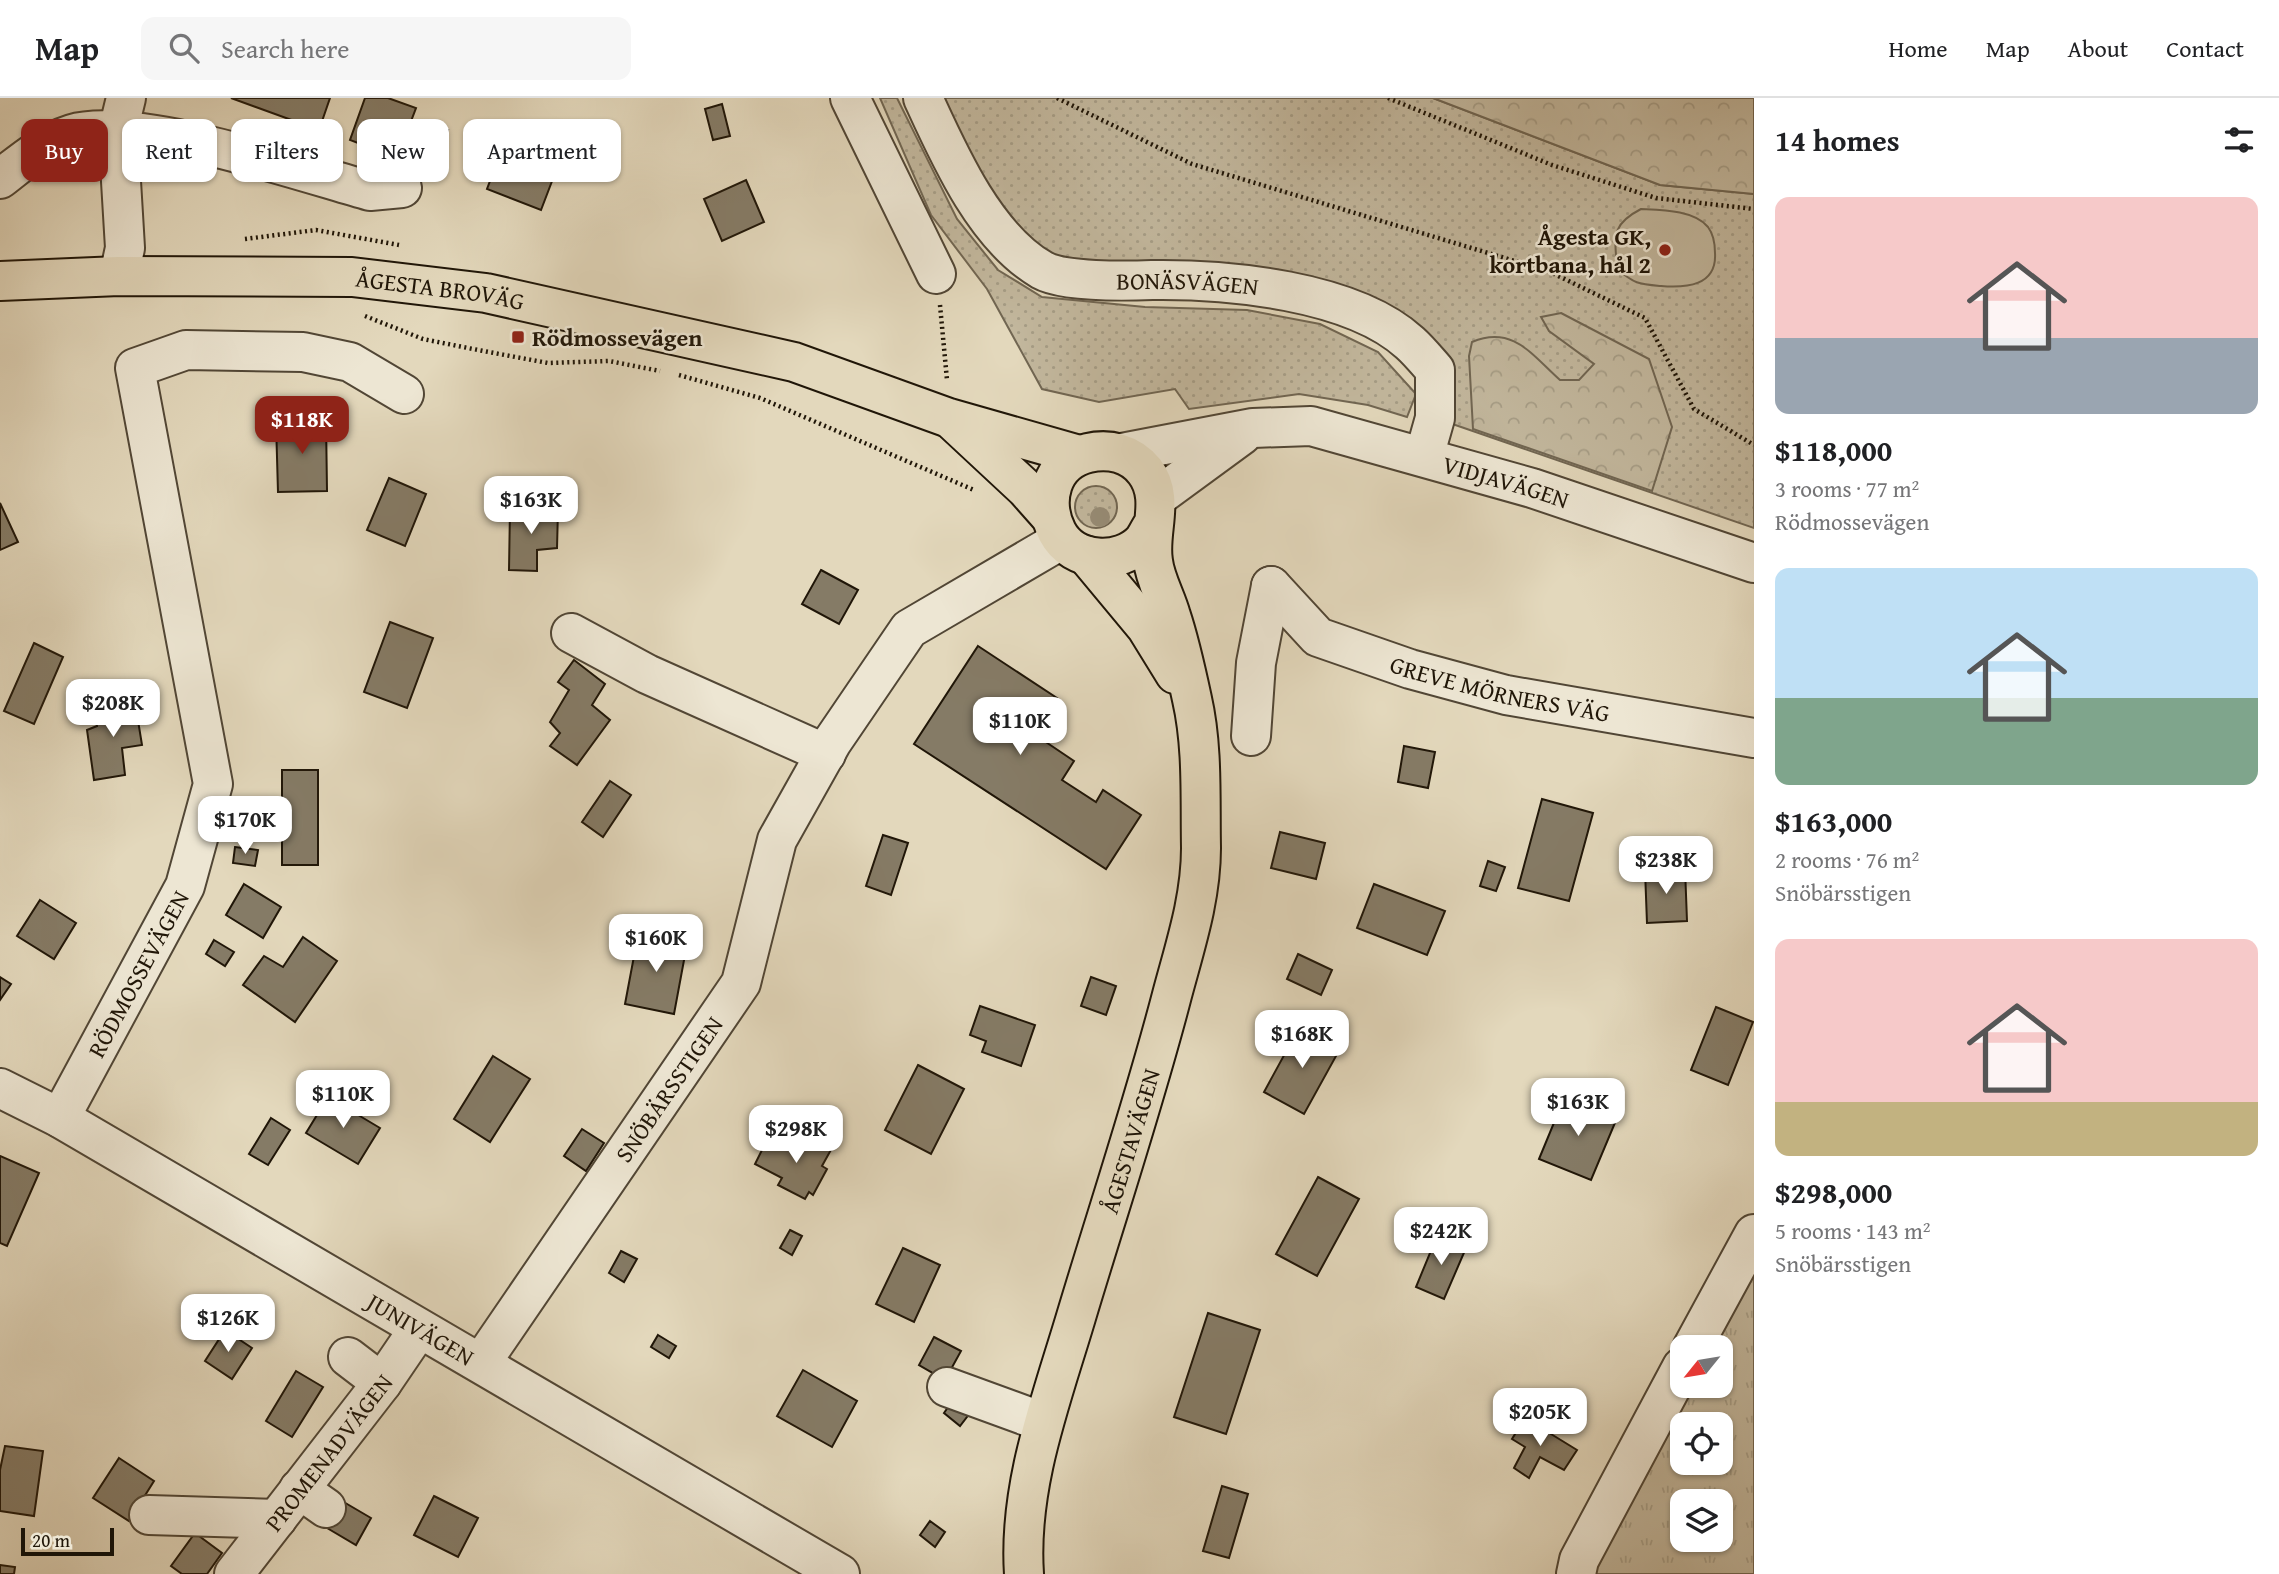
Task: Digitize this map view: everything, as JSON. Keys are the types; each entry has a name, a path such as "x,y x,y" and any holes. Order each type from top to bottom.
{"main road":[{"name":"ÅGESTA BROVÄG","path":"0,281 119,276 352,277 486,293 794,362 949,405 1079,455"},
{"name":"ÅGESTA BROVÄG","path":"949,405 1066,537"},
{"path":"1102,450 1122,453 1147,473 1155,510 1142,541 1127,553 1113,558 1066,537 1050,489 1060,470 1079,455 1102,450"},
{"name":"ÅGESTAVÄGEN","path":"1024,1574 1021,1533 1043,1422 1167,1015 1201,880 1199,748 1193,702 1172,620 1153,561 1155,510"},
{"name":"ÅGESTAVÄGEN","path":"1066,537 1146,627 1193,702"}],"street":[{"path":"850,98 936,274"},
{"name":"BONÄSVÄGEN","path":"923,98 940,136 998,235 1043,271 1108,281 1174,280 1244,284 1308,295 1362,313 1409,341 1435,370 1434,418 1424,457"},
{"path":"0,179 38,149 122,114 174,138 370,191 402,188"},
{"path":"119,276 125,248 122,114"},
{"name":"RÖDMOSSEVÄGEN","path":"60,1118 185,886 213,784 135,368 186,350 303,352 350,362 404,394"},
{"name":"VIDJAVÄGEN","path":"1122,453 1253,428 1311,426 1532,488 1754,563"},
{"path":"1155,510 1253,428"},
{"name":"SNÖBÄRSSTIGEN","path":"481,1363 741,983 777,840 826,754 909,629 1066,537"},
{"name":"GREVE MÖRNERS VÄG","path":"1251,736 1256,663 1271,586 1318,638 1410,669 1506,695 1754,738"},
{"path":"571,633 647,674 826,754"},
{"name":"JUNIVÄGEN","path":"0,1088 60,1118 418,1330 481,1363 840,1574"},
{"path":"1699,1335 1754,1234"},
{"name":"PROMENADVÄGEN","path":"234,1574 277,1519 313,1499 382,1383 418,1330"},
{"path":"348,1357 382,1383"},
{"path":"947,1387 1043,1422"},
{"path":"1576,1574 1579,1560 1670,1389"},
{"path":"149,1515 277,1519"}],"path":[{"path":"1057,98 1192,164 1548,271 1645,318 1694,410 1754,445"},
{"path":"1388,98 1552,165 1656,198 1754,209"},
{"path":"936,274 949,405"}],"green space":[{"path":"880,98 897,98 957,219 998,270 1042,297 1145,307 1247,310 1320,324 1378,352 1416,394 1407,417 1368,405 1299,394 1189,409 1175,389 1099,402 1042,389 987,289 931,215"},
{"path":"923,98 1433,98 1660,185 1754,194 1754,528 1435,418 1435,370 1361,313 1043,271"},
{"path":"1433,98 1754,98 1754,194 1660,185"},
{"name":"Ågesta GK, kortbana, hål 2","path":"1641,209 1686,214 1702,221 1714,239 1714,264 1711,272 1698,283 1671,287 1642,284 1617,269 1616,240 1619,227"},
{"path":"1561,313 1649,359 1672,427 1652,491 1473,429 1469,356 1472,342 1499,337 1510,340 1531,353 1560,380 1579,380 1594,364 1549,331 1541,317"},
{"path":"1096,486 1111,492 1117,507 1111,522 1096,528 1081,522 1075,507 1081,492"},
{"path":"1754,1272 1754,1574 1593,1574 1670,1423 1670,1475 1733,1475 1733,1412 1676,1412 1683,1398 1733,1398 1733,1335 1718,1335"}],"building":[{"path":"231,98 330,98 323,119 289,119"},
{"path":"365,98 388,98 416,108 412,119 358,119"},
{"path":"722,104 730,136 713,140 705,109"},
{"path":"357,120 357,143 350,140"},
{"path":"746,180 764,222 722,241 704,199"},
{"path":"490,182 552,182 541,210 487,189"},
{"path":"326,420 327,491 278,492 276,422"},
{"path":"389,478 426,494 405,546 367,530"},
{"path":"0,503 18,542 0,550"},
{"path":"510,508 558,509 557,548 537,550 537,571 509,570"},
{"path":"821,570 858,590 839,624 802,604"},
{"path":"390,622 433,638 407,708 364,692"},
{"path":"34,643 63,657 34,724 4,711"},
{"path":"978,646 1057,698 1034,734 1074,761 1062,780 1096,802 1103,790 1141,815 1106,869 914,744"},
{"path":"574,660 605,684 592,705 610,720 577,765 550,746 560,733 550,722 569,690 558,682"},
{"path":"135,702 142,745 122,748 125,775 94,780 87,730 97,726 94,708"},
{"path":"1404,746 1435,752 1428,788 1398,782"},
{"path":"282,770 318,770 318,865 282,865"},
{"path":"610,781 631,795 603,837 582,822"},
{"path":"1542,799 1593,813 1569,901 1518,888"},
{"path":"1280,832 1325,843 1316,879 1271,868"},
{"path":"883,835 908,843 891,895 866,886"},
{"path":"235,847 258,850 255,866 233,863"},
{"path":"1488,861 1505,867 1496,891 1480,886"},
{"path":"1685,868 1687,921 1647,923 1645,870"},
{"path":"244,884 281,907 263,938 226,915"},
{"path":"1374,884 1445,911 1427,955 1357,928"},
{"path":"40,900 76,923 54,959 17,936"},
{"path":"638,935 687,944 674,1014 625,1004"},
{"path":"303,937 337,961 295,1022 243,985 264,956 283,967"},
{"path":"214,940 234,952 225,966 206,954"},
{"path":"1298,954 1332,970 1321,995 1287,979"},
{"path":"0,977 11,984 0,1000"},
{"path":"1091,977 1116,986 1106,1015 1081,1006"},
{"path":"980,1006 1035,1025 1021,1066 982,1052 986,1041 970,1035"},
{"path":"1716,1007 1753,1022 1728,1085 1691,1070"},
{"path":"1300,1026 1341,1047 1304,1114 1264,1092"},
{"path":"493,1056 530,1079 490,1142 454,1119"},
{"path":"918,1065 964,1089 931,1154 885,1130"},
{"path":"1565,1096 1617,1118 1591,1180 1539,1159"},
{"path":"328,1097 380,1128 358,1164 306,1133"},
{"path":"271,1118 290,1130 268,1165 249,1154"},
{"path":"582,1129 604,1143 586,1171 564,1156"},
{"path":"805,1134 832,1148 822,1166 827,1169 813,1195 809,1192 805,1199 778,1185 782,1178 755,1164 768,1138 795,1152"},
{"path":"0,1156 39,1173 7,1246 0,1243"},
{"path":"1318,1177 1359,1199 1317,1276 1276,1254"},
{"path":"790,1230 802,1236 792,1255 780,1248"},
{"path":"1437,1236 1466,1248 1444,1299 1416,1287"},
{"path":"903,1248 940,1265 914,1322 876,1304"},
{"path":"621,1251 637,1259 624,1282 609,1273"},
{"path":"1208,1313 1260,1330 1226,1434 1174,1417"},
{"path":"225,1330 252,1348 232,1379 205,1361"},
{"path":"658,1335 676,1346 669,1358 651,1347"},
{"path":"934,1337 961,1351 945,1380 919,1365"},
{"path":"803,1370 857,1401 832,1447 777,1416"},
{"path":"296,1371 323,1387 292,1437 266,1421"},
{"path":"953,1400 970,1413 960,1426 944,1413"},
{"path":"1525,1418 1577,1450 1564,1470 1540,1457 1529,1478 1514,1468 1525,1447 1512,1439"},
{"path":"5,1446 43,1451 34,1516 0,1511 0,1470"},
{"path":"119,1458 154,1481 129,1521 93,1498"},
{"path":"1222,1486 1248,1494 1229,1558 1203,1551"},
{"path":"434,1496 478,1518 458,1557 414,1535"},
{"path":"342,1501 371,1518 356,1545 327,1528"},
{"path":"930,1521 945,1532 935,1547 920,1535"},
{"path":"195,1533 222,1553 207,1574 182,1574 171,1566"},
{"path":"0,1565 15,1567 14,1574 0,1574"}],"place":[{"name":"Ågesta GK, kortbana, hål 2","path":"1665,250"},
{"name":"Rödmossevägen","path":"518,337"}]}
